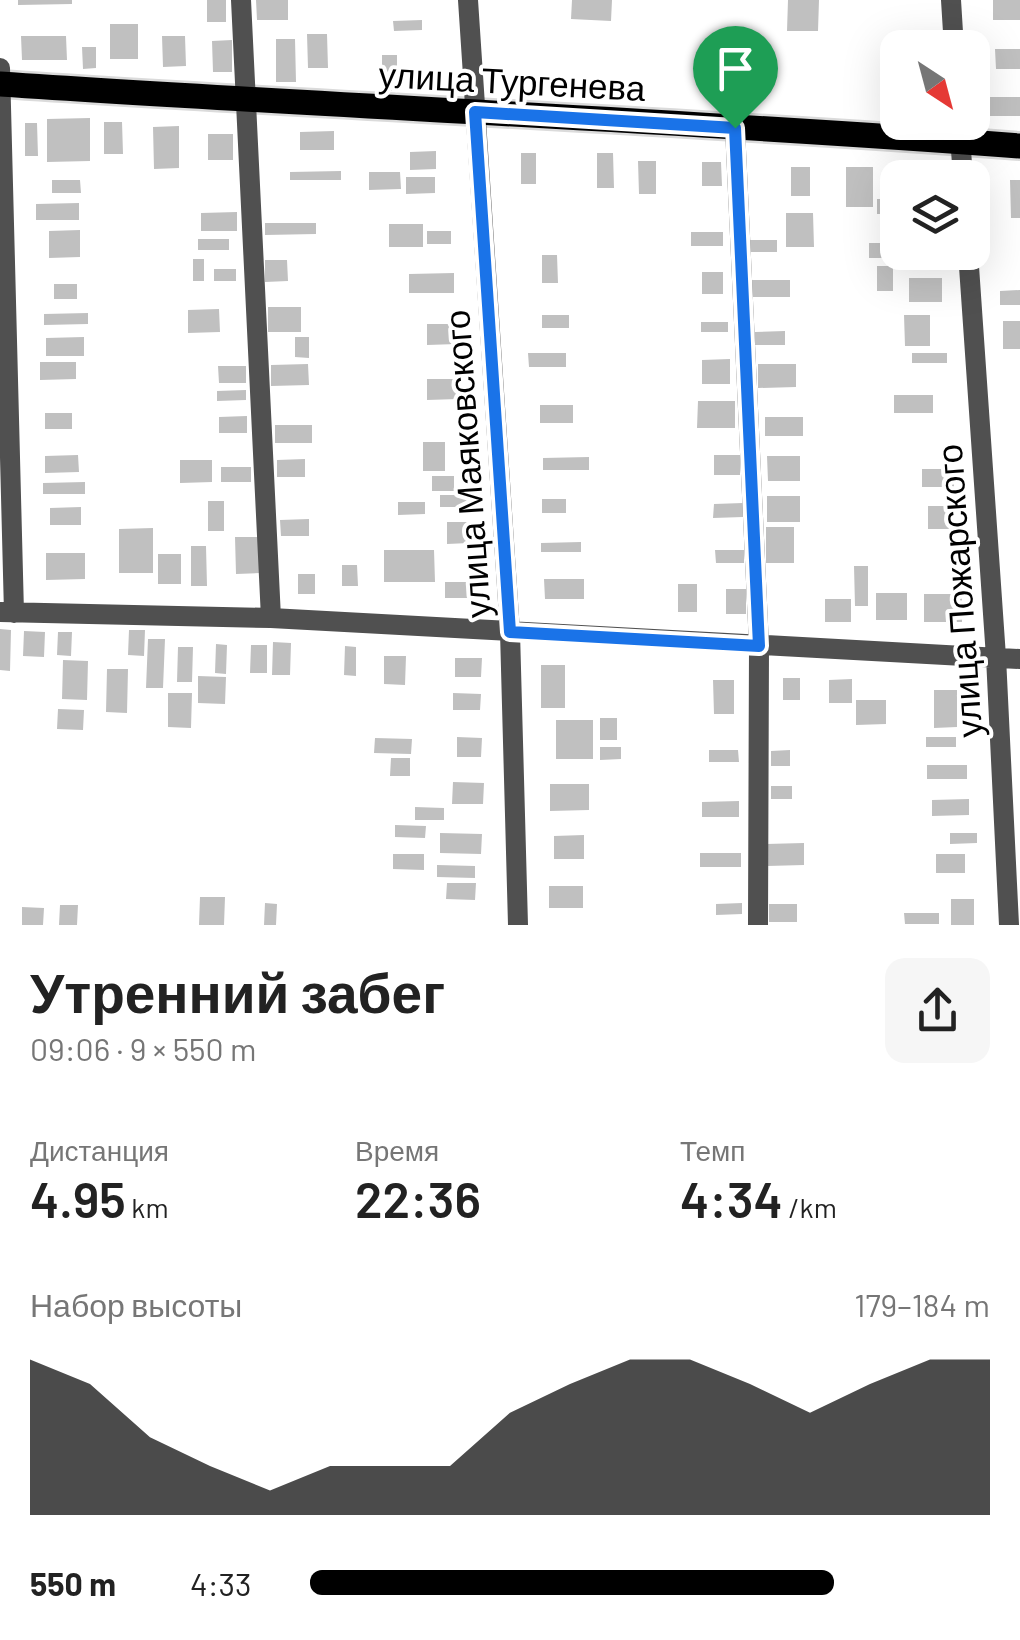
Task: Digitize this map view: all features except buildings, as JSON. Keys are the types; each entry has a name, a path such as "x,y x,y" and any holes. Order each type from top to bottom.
{"main road":[{"name":"улица Тургенева","path":"0,84 246,102 735,128 880,131"},
{"name":"улица Тургенева","path":"990,139 1020,146"}],"street":[{"path":"241,0 271,618"},
{"name":"улица Маяковского","path":"468,0 510,632 518,925"},
{"path":"951,0 953,30"},
{"path":"0,68 7,613 271,618 1020,659"},
{"path":"735,128 759,646 758,925"},
{"name":"улица Пожарского","path":"969,270 996,657 1009,925"}],"route":[{"path":"475,112 735,128 759,646 510,632 475,112"}]}
